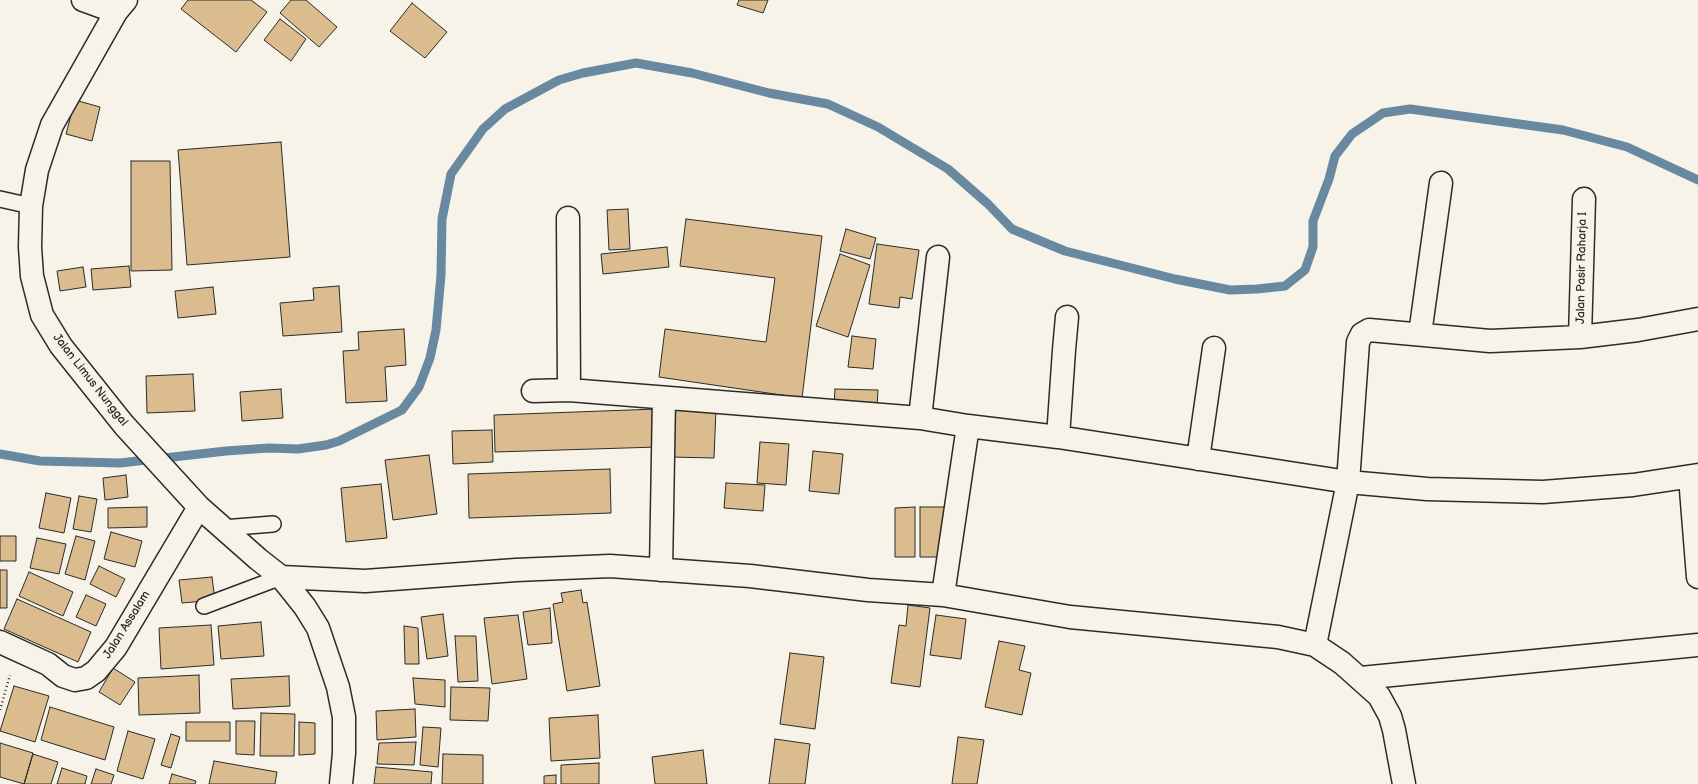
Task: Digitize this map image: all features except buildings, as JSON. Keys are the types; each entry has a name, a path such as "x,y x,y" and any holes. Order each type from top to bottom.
{"street":[{"path":"84,0 121,6"},
{"name":"Jalan Limus Nunggal","path":"121,6 52,125 38,170 31,206 30,247 32,276 42,315 61,346 124,425 199,507 281,577 305,607 318,628 338,687 344,717 344,753 341,784"},
{"path":"1420,334 1441,183"},
{"name":"Jalan Pasir Raharja I","path":"1580,337 1584,199"},
{"path":"568,218 569,390"},
{"path":"920,418 938,257"},
{"path":"1058,437 1067,317"},
{"path":"1315,646 1348,482 1360,337 1364,332 1369,330 1490,341 1580,337 1638,330 1698,319"},
{"path":"1198,459 1214,348"},
{"path":"533,392 569,390 920,418 968,426 1058,437 1348,482 1427,489 1543,492 1633,485 1694,476 1698,577"},
{"path":"661,570 664,398"},
{"path":"943,595 968,426"},
{"name":"Jalan Assalam","path":"8,646 48,664 63,676 75,680 86,678 96,671 116,647 199,507"},
{"path":"281,577 365,581 516,570 610,566 750,576 868,590 943,595 1070,617 1278,637 1315,646 1342,663 1361,678 1379,696 1390,716 1394,730 1404,784"},
{"path":"1361,678 1698,645"}],"lane":[{"path":"0,198 31,206"},
{"path":"223,528 273,524"},
{"path":"204,606 281,577"}],"path":[{"path":"0,710 8,646"}],"waterway":[{"path":"0,454 40,461 120,463 226,451 269,448 298,449 326,445 339,441 402,410 419,387 430,358 436,330 441,275 442,219 451,174 483,129 505,109 559,80 583,73 636,63 692,73 769,93 828,104 878,127 948,169 988,204 1012,229 1065,251 1175,279 1230,290 1285,286 1305,270 1313,247 1313,221 1329,179 1335,156 1352,134 1383,113 1410,109 1563,130 1627,147 1698,180"}]}
